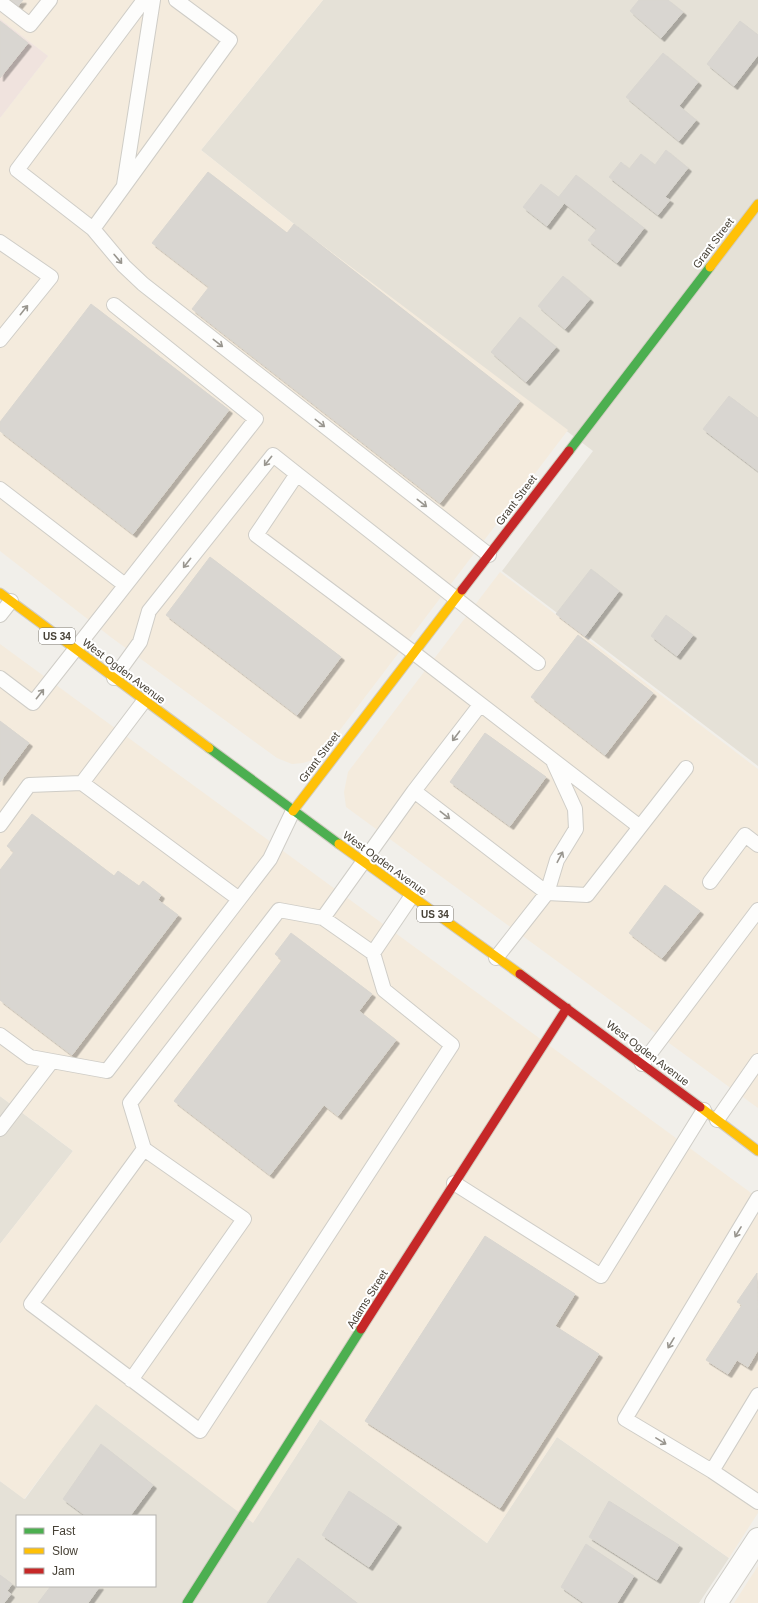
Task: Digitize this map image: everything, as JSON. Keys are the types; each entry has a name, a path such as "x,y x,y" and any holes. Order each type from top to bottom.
{"street":[{"name":"Grant Street","path":"293,812 758,204"},
{"name":"West Ogden Avenue","path":"5,597 293,812 567,1008 758,1151"},
{"name":"Adams Street","path":"188,1603 454,1183 567,1008"},
{"path":"716,1603 758,1539"}],"lane":[{"path":"0,2 30,25 50,0"},
{"path":"144,0 17,170 94,229 124,266 143,284 489,555"},
{"path":"123,188 153,0"},
{"path":"94,229 230,40 176,0"},
{"path":"0,242 50,277 0,340"},
{"path":"0,678 33,703 256,419 114,305"},
{"path":"114,678 140,642 149,611 273,455 538,663"},
{"path":"297,474 256,535 414,653 640,827"},
{"path":"0,489 125,585"},
{"path":"0,615 5,597"},
{"path":"82,782 144,701"},
{"path":"323,918 414,791 480,705"},
{"path":"496,958 547,893 557,860 576,829 575,810 554,761"},
{"path":"414,791 547,893 587,895 686,768"},
{"path":"0,825 29,785 82,782 239,899"},
{"path":"0,1035 30,1058 107,1071 270,859 293,812"},
{"path":"710,882 745,835 758,845"},
{"path":"373,953 412,897"},
{"path":"132,1380 244,1219 144,1149 130,1103 279,910 323,918 373,953 384,990 452,1045 200,1432 31,1304 144,1149"},
{"path":"642,1064 758,910"},
{"path":"0,1129 52,1061"},
{"path":"717,1120 758,1061"},
{"path":"454,1183 601,1276 704,1110"},
{"path":"758,1198 625,1419 758,1502"},
{"path":"712,1472 758,1395"}],"shaded area":[{"path":"0,0 323,0 201,150 294,224 568,430 324,751 316,759 303,763 292,764 277,758 112,638 0,551 0,118 48,56 0,19"},
{"path":"323,0 758,0 758,766 502,571 593,451 294,224 201,150"},
{"path":"0,19 48,56 0,118"},
{"path":"500,572 758,769 758,1108 346,807 344,792 348,772"},
{"path":"0,644 758,1198 758,1513 729,1558 557,1437 487,1543 320,1419 253,1523 96,1404 24,1499 0,1481 0,1244 73,1151 0,1096"},
{"path":"0,1096 73,1151 0,1244"},
{"path":"95,1403 253,1522 320,1419 487,1543 557,1437 729,1558 699,1603 0,1603 0,1481 25,1499"},
{"path":"758,1566 758,1603 734,1603"}],"building":[{"path":"3,0 23,0 15,10"},
{"path":"639,0 668,0 683,12 661,38 630,11"},
{"path":"0,21 28,43 0,78"},
{"path":"740,21 758,35 758,55 734,86 707,64"},
{"path":"663,53 698,82 679,106 696,120 679,141 626,97"},
{"path":"666,150 688,168 665,197 670,200 658,215 609,177 621,162 629,169 641,154 655,165"},
{"path":"208,172 287,233 294,224 520,401 440,503 192,309 209,287 152,243"},
{"path":"576,175 644,228 617,263 588,240 597,229 558,198"},
{"path":"541,184 565,202 547,226 523,207"},
{"path":"563,276 590,299 565,329 538,306"},
{"path":"91,304 229,410 133,534 0,431 0,422"},
{"path":"520,317 556,347 526,382 491,352"},
{"path":"729,396 758,418 758,471 703,429"},
{"path":"210,557 341,657 297,715 166,615"},
{"path":"591,569 619,591 585,636 556,614"},
{"path":"666,615 693,635 677,656 651,636"},
{"path":"578,635 653,693 605,755 531,697"},
{"path":"0,721 29,743 0,782"},
{"path":"485,733 546,777 510,826 450,782"},
{"path":"32,814 114,876 118,871 139,886 143,881 161,895 158,900 178,915 72,1055 0,1000 0,870 14,852 7,846"},
{"path":"665,885 700,911 662,958 629,933"},
{"path":"291,933 372,994 359,1011 396,1040 338,1116 324,1105 270,1175 174,1101 282,960 275,954"},
{"path":"485,1236 575,1294 555,1326 599,1354 500,1508 365,1421"},
{"path":"757,1273 758,1350 748,1367 737,1360 728,1374 706,1360 742,1305 737,1302"},
{"path":"101,1444 153,1485 131,1515 85,1515 63,1499"},
{"path":"349,1491 398,1524 369,1567 322,1535"},
{"path":"609,1501 679,1545 657,1580 589,1537"},
{"path":"586,1544 634,1576 617,1603 584,1603 561,1587"},
{"path":"298,1558 357,1603 267,1603"},
{"path":"0,1575 12,1584 7,1591 11,1594 4,1603 0,1603"},
{"path":"50,1587 99,1587 88,1603 38,1603"}],"traffic: fast":[{"path":"569,451 710,267"},
{"path":"209,748 339,844"},
{"path":"187,1603 361,1329"}],"traffic: slow":[{"path":"710,267 758,204"},
{"path":"293,811 462,590"},
{"path":"0,593 209,748"},
{"path":"339,844 520,974"},
{"path":"700,1107 758,1151"}],"traffic: jam":[{"path":"462,590 569,451"},
{"path":"520,974 700,1107"},
{"path":"361,1329 567,1008"}]}
